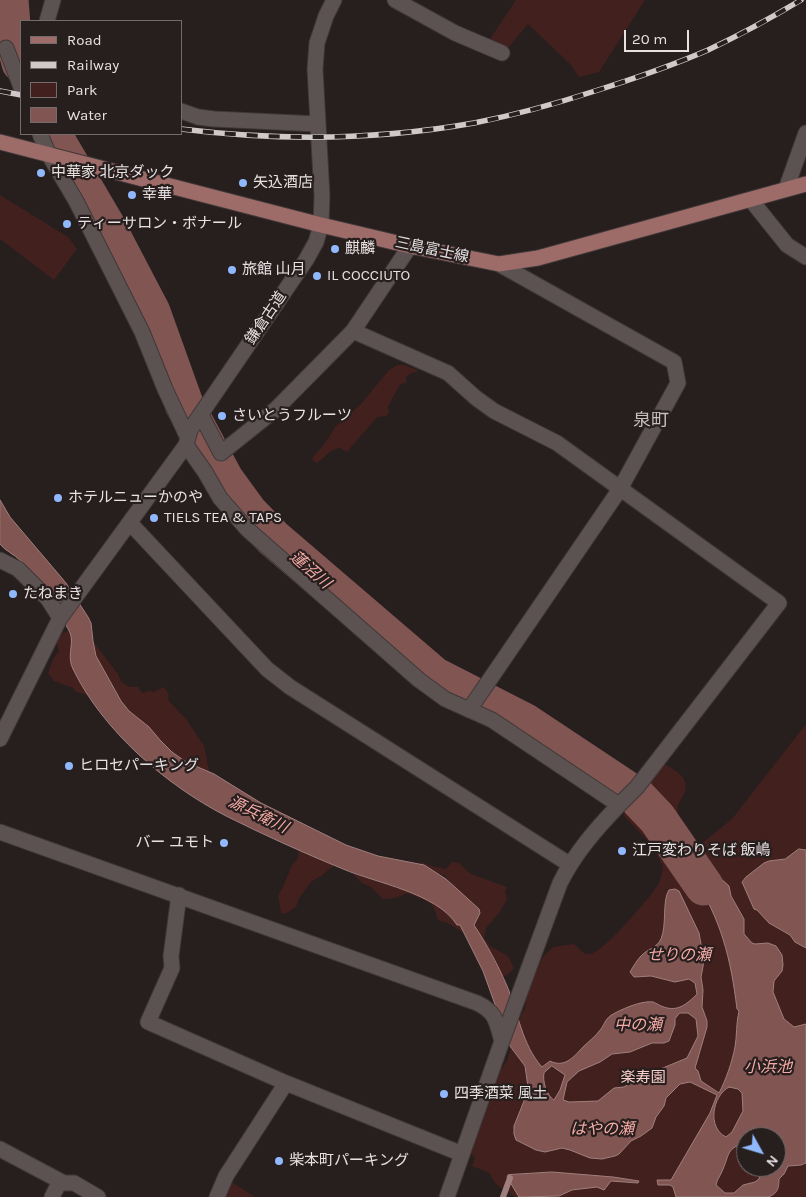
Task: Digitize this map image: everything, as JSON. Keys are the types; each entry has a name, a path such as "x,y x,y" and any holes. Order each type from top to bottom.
{"main road":[{"name":"三島富士線","path":"0,142 321,225 499,264 538,258 806,184"}],"street":[{"path":"47,20 53,0"},
{"name":"鎌倉古道","path":"1,733 60,617 130,523 306,260 316,242 321,225 322,196 315,69 317,43 326,16 334,0"},
{"path":"395,0 454,33 502,53"},
{"path":"10,46 20,83"},
{"path":"182,111 198,117 214,119 318,124"},
{"path":"786,189 806,133"},
{"path":"41,135 121,287 165,389 192,429 205,472 220,498 247,529 419,680 445,699 474,702 492,720 623,802"},
{"path":"751,200 787,245 806,257"},
{"path":"192,429 210,435 221,453 276,409 353,330 410,246"},
{"path":"474,702 620,489 678,383 674,362 499,264"},
{"path":"353,330 442,369 494,411 557,443 779,604 637,787 595,831 569,864 560,883 503,1038 447,1197"},
{"path":"130,523 267,669 290,687 569,864"},
{"path":"0,560 18,569 48,599 60,617"},
{"path":"0,832 477,1002 488,1008 494,1016 503,1038"},
{"path":"179,896 171,956 172,968 148,1022 286,1084 462,1154"},
{"path":"217,1197 226,1176 286,1084"},
{"path":"0,1149 64,1184 74,1183 98,1197"},
{"path":"52,1197 60,1182"}],"green space":[{"path":"516,0 645,0 599,72 579,77 571,65 528,24 508,48 490,39"},
{"path":"0,195 68,237 77,249 54,280 0,239"},
{"path":"397,365 405,365 418,372 411,373 406,377 406,383 400,384 388,407 389,412 386,416 377,417 347,452 340,448 336,449 317,463 314,462 312,458 326,442 335,427 360,405 389,370"},
{"path":"67,631 71,632 91,696 76,692 73,688 54,681 48,673 53,659 59,651 56,641 59,635"},
{"path":"92,640 118,674 121,682 130,687 138,687 142,693 154,692 164,687 169,695 168,700 187,720 204,746 209,771 217,780 258,801 201,780 131,715 104,683"},
{"name":"楽寿園","path":"806,724 806,1197 515,1197 497,1185 490,1173 472,1166 475,1158 471,1153 494,1079 507,1061 520,1017 525,1008 528,988 543,957 553,947 574,944 585,953 590,954 596,951 626,924 658,885 663,866 651,844 623,815 646,790 647,783 657,768 666,765 678,772 684,779 686,787 679,804 678,818 686,834 701,844 732,819"},
{"path":"299,847 336,864 312,881 299,898 296,907 285,914 281,913 278,895 298,858"},
{"path":"420,862 446,869 452,862 459,863 471,874 507,887 505,892 507,899 500,912 486,928 484,938 490,946 508,956 514,968 507,975 503,976 499,973 450,881 444,875 420,869"},
{"path":"352,873 440,894 464,931 462,932 448,923 438,920 433,906 424,900 408,893 395,898 383,899"},
{"path":"230,1181 255,1197 221,1197"}],"water":[{"path":"0,500 10,517 66,583 88,617 91,623 96,656 121,701 172,752 186,762 214,774 261,803 346,845 378,856 424,865 446,879 479,909 480,913 474,925 500,970 525,1039 542,1067 550,1061 564,1063 568,1061 597,1034 610,1016 619,1011 648,1002 653,1002 663,1007 678,1008 686,1004 697,994 695,983 689,979 675,982 651,976 634,977 630,972 641,956 661,939 667,894 669,890 675,889 679,891 699,933 704,961 701,977 703,990 702,1007 707,1027 695,1068 701,1081 719,1093 734,1053 739,1011 737,1009 732,973 723,939 710,907 692,875 708,867 729,886 731,896 744,919 744,934 752,943 768,943 776,946 782,955 782,971 774,981 773,992 784,1019 794,1027 806,1024 806,1163 788,1166 786,1170 786,1127 736,1127 736,1147 730,1152 716,1185 725,1193 734,1193 743,1185 755,1182 760,1177 781,1177 777,1191 774,1194 768,1197 676,1197 673,1187 670,1185 658,1185 657,1180 671,1180 710,1113 717,1095 690,1082 680,1084 666,1098 664,1106 656,1117 652,1128 631,1141 615,1156 602,1159 590,1158 562,1148 545,1152 536,1150 516,1140 514,1126 528,1087 525,1066 510,1046 483,971 460,925 457,925 448,914 421,897 343,869 284,844 226,816 181,789 159,772 119,735 101,714 71,665 71,640 68,629 32,574 21,561 0,544","holes":["680,1013 688,1013 696,1019 698,1036 687,1058 641,1077 624,1087 614,1088 598,1101 569,1102 563,1100 567,1082 579,1071 600,1062 612,1054 630,1052 652,1043 669,1041 675,1025 675,1019","552,1066 565,1075 554,1100 549,1095 544,1080 544,1073","729,1087 738,1089 742,1093 743,1111 732,1132 726,1137 716,1127 714,1112 719,1097"]},
{"path":"799,849 806,850 806,948 795,942 790,935 769,923 754,909 742,882 764,863 785,859"},
{"path":"552,1172 639,1181 638,1183 611,1181 604,1190 597,1187 572,1190 559,1196 519,1197 507,1177 508,1175"}],"waterway":[{"name":"蓮沼川","path":"9,0 11,25 20,59"},
{"name":"蓮沼川","path":"53,135 106,226 151,312 184,404 224,479 248,512 273,538 434,676 524,722 637,797 657,818 704,886"},
{"path":"503,1197 510,1178"}],"railway":[{"path":"182,129 254,136 365,136 438,129 489,120 580,96 680,61 732,38 801,0"},
{"path":"0,91 20,95"}],"place":[{"name":"中華家 北京ダック","path":"41,173"},
{"name":"矢込酒店","path":"243,183"},
{"name":"幸華","path":"132,195"},
{"name":"ティーサロン・ボナール","path":"67,224"},
{"name":"麒麟","path":"335,249"},
{"name":"旅館 山月","path":"232,270"},
{"name":"IL COCCIUTO","path":"317,276"},
{"name":"さいとうフルーツ","path":"222,416"},
{"name":"ホテルニューかのや","path":"58,498"},
{"name":"TIELS TEA & TAPS","path":"154,518"},
{"name":"たねまき","path":"13,594"},
{"name":"ヒロセパーキング","path":"69,766"},
{"name":"バー ユモト","path":"224,843"},
{"name":"江戸変わりそば 飯嶋","path":"622,851"},
{"name":"四季酒菜 風土","path":"444,1094"},
{"name":"柴本町パーキング","path":"279,1161"}],"district":[{"name":"泉町","path":"651,421"}],"water label":[{"name":"源兵衛川","path":"258,815"},
{"name":"せりの瀬","path":"679,955"},
{"name":"中の瀬","path":"638,1025"},
{"name":"小浜池","path":"768,1067"},
{"name":"はやの瀬","path":"602,1129"}]}
